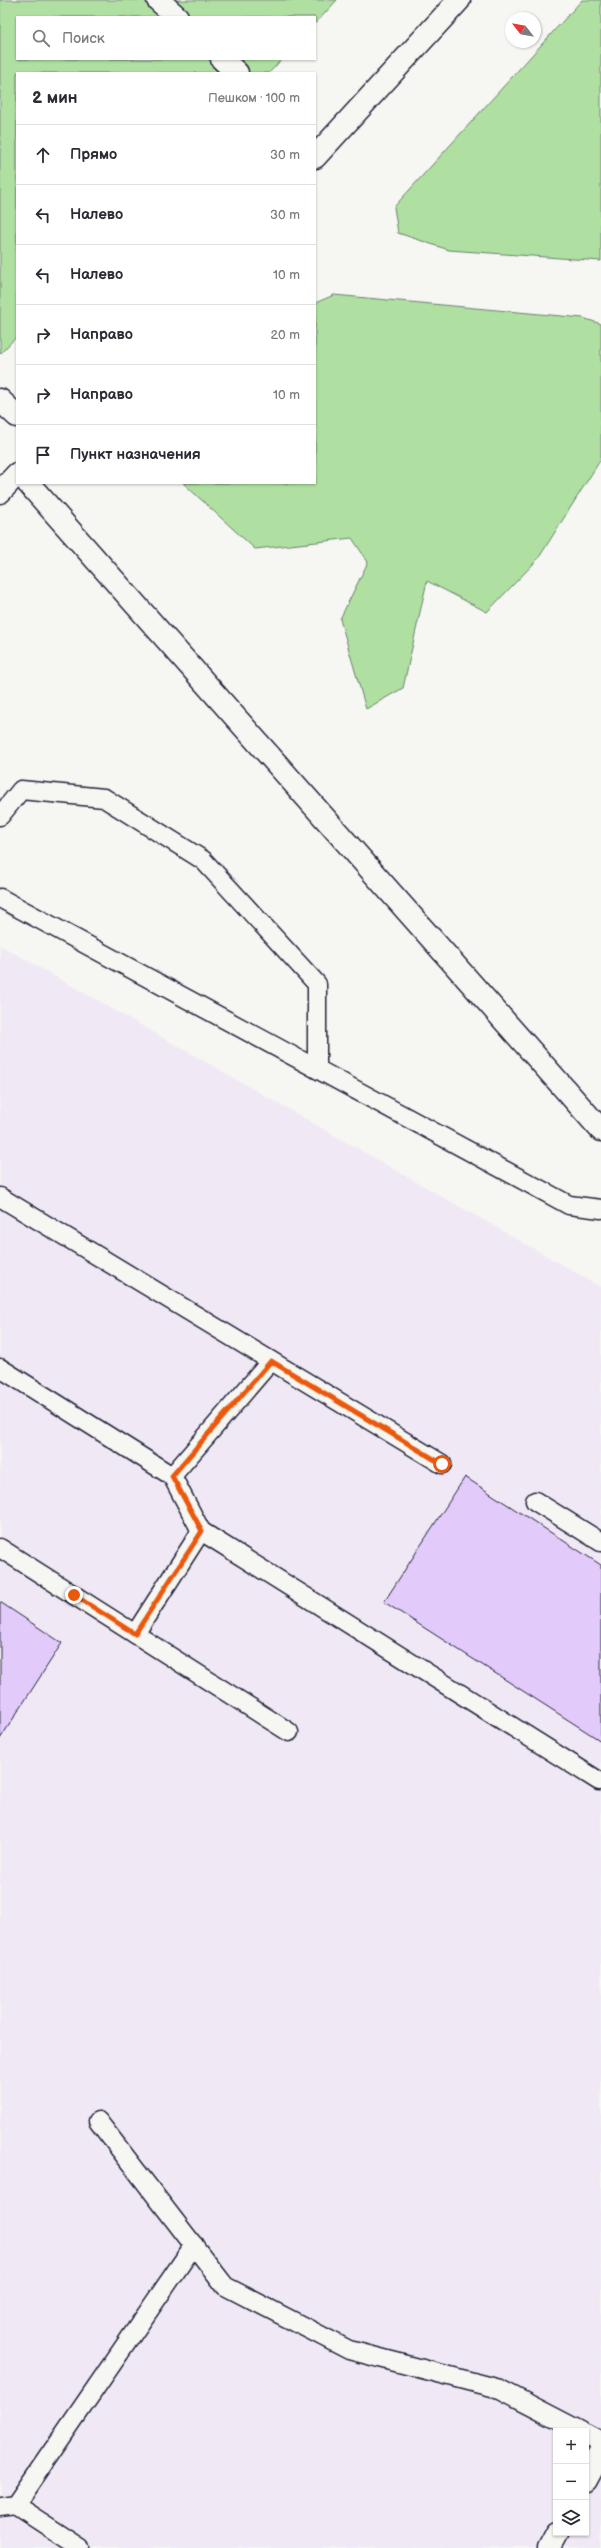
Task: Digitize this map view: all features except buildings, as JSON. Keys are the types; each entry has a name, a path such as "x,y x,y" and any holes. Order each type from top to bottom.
{"street":[{"path":"158,0 176,16"},
{"path":"317,151 459,0"},
{"path":"223,60 236,72"},
{"path":"0,400 16,415"},
{"path":"0,492 16,475"},
{"path":"29,484 601,1130"},
{"path":"589,2474 601,2452"},
{"path":"549,2548 555,2536"}],"lane":[{"path":"0,816 21,790 104,798 204,860 317,984 317,1069"},
{"path":"0,898 569,1205 601,1209"},
{"path":"0,1196 442,1464"},
{"path":"172,1476 271,1361"},
{"path":"0,1368 172,1476 202,1531 599,1781"},
{"path":"535,1501 601,1542"},
{"path":"135,1634 202,1531"},
{"path":"0,1548 289,1732"},
{"path":"98,2121 225,2286 349,2350 500,2389 575,2428"},
{"path":"81,2548 8,2506 194,2245"},
{"path":"589,2436 601,2442"}],"shaded area":[{"path":"0,945 601,1287 601,2548 0,2548"}],"green space":[{"path":"0,0 337,0 316,23 316,16 16,16 16,60 281,60 270,72 16,72 16,337 0,354"},
{"path":"582,0 601,0 601,261 449,250 398,233 394,207 538,48 541,48 541,45"},
{"path":"334,295 583,318 601,324 601,459 538,559 487,612 427,581 403,688 366,709 340,619 368,562 352,538 255,549 184,484 316,484 316,303"}],"route":[{"path":"74,1595 135,1634 202,1531 172,1476 271,1361 442,1464"}]}
